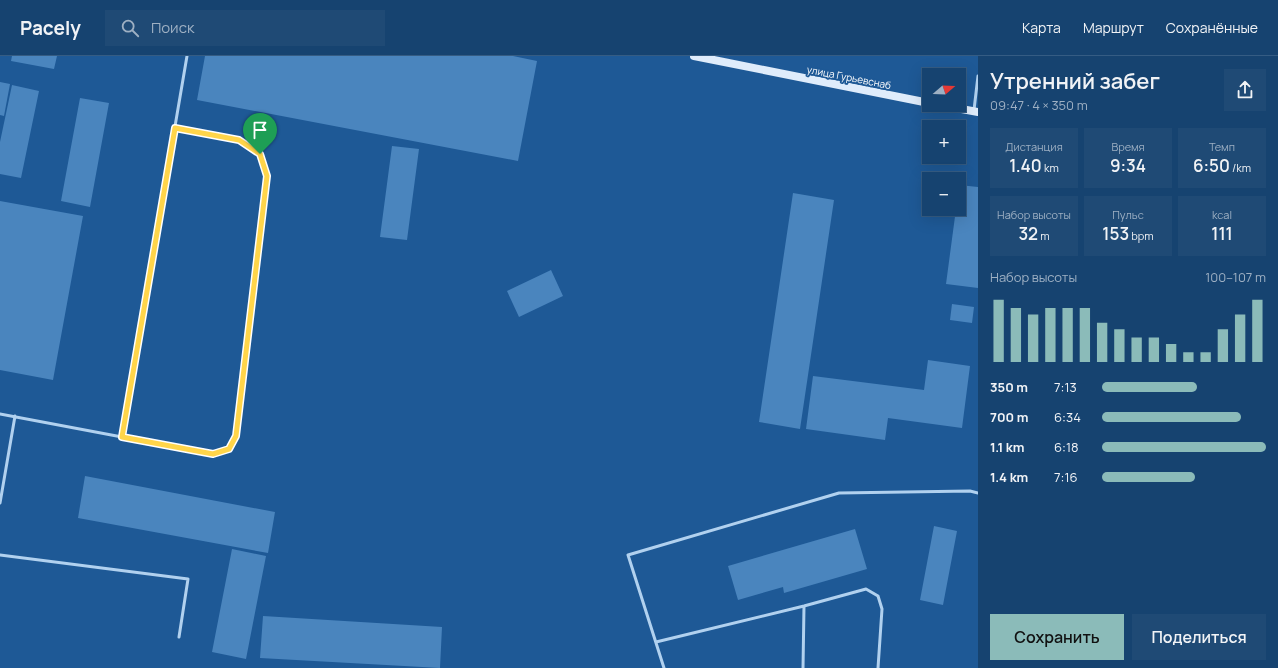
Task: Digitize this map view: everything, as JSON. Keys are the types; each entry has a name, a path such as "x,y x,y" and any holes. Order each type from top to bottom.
{"street":[{"name":"улица Гурьевснаб","path":"694,56 922,102"},
{"path":"966,110 976,112"}],"lane":[{"path":"122,437 187,56"},
{"path":"976,112 978,76"},
{"path":"0,414 213,454 229,449 236,436 267,176 260,154 239,140 175,128"},
{"path":"0,503 15,416"},
{"path":"664,668 628,555 839,493 970,491 978,493"},
{"path":"0,555 188,579 178,637"},
{"path":"656,642 804,606 866,589 878,596 882,609 878,668"},
{"path":"803,668 804,606"}],"building":[{"path":"12,56 57,56 54,69 11,61"},
{"path":"205,56 513,56 537,61 518,161 197,100"},
{"path":"0,82 10,84 4,116 0,115"},
{"path":"12,85 39,91 21,178 0,174 0,142"},
{"path":"80,98 109,103 90,207 61,201"},
{"path":"392,146 419,149 407,240 380,237"},
{"path":"966,186 978,187 978,288 946,284 955,216 966,216"},
{"path":"793,193 834,200 800,429 759,422"},
{"path":"0,201 83,216 53,380 0,370"},
{"path":"551,270 563,296 519,317 507,291"},
{"path":"952,304 974,307 972,323 950,320"},
{"path":"928,360 970,366 962,428 888,418 885,440 806,429 813,376 924,390"},
{"path":"85,476 275,512 268,553 78,518"},
{"path":"934,526 957,531 943,605 920,600"},
{"path":"855,529 867,569 784,593 783,587 738,600 728,566"},
{"path":"232,549 266,556 246,659 212,652"},
{"path":"263,616 442,627 440,668 260,658"}],"route":[{"path":"175,128 239,140 260,154 267,176 236,436 229,449 213,454 122,437 175,128"}]}
